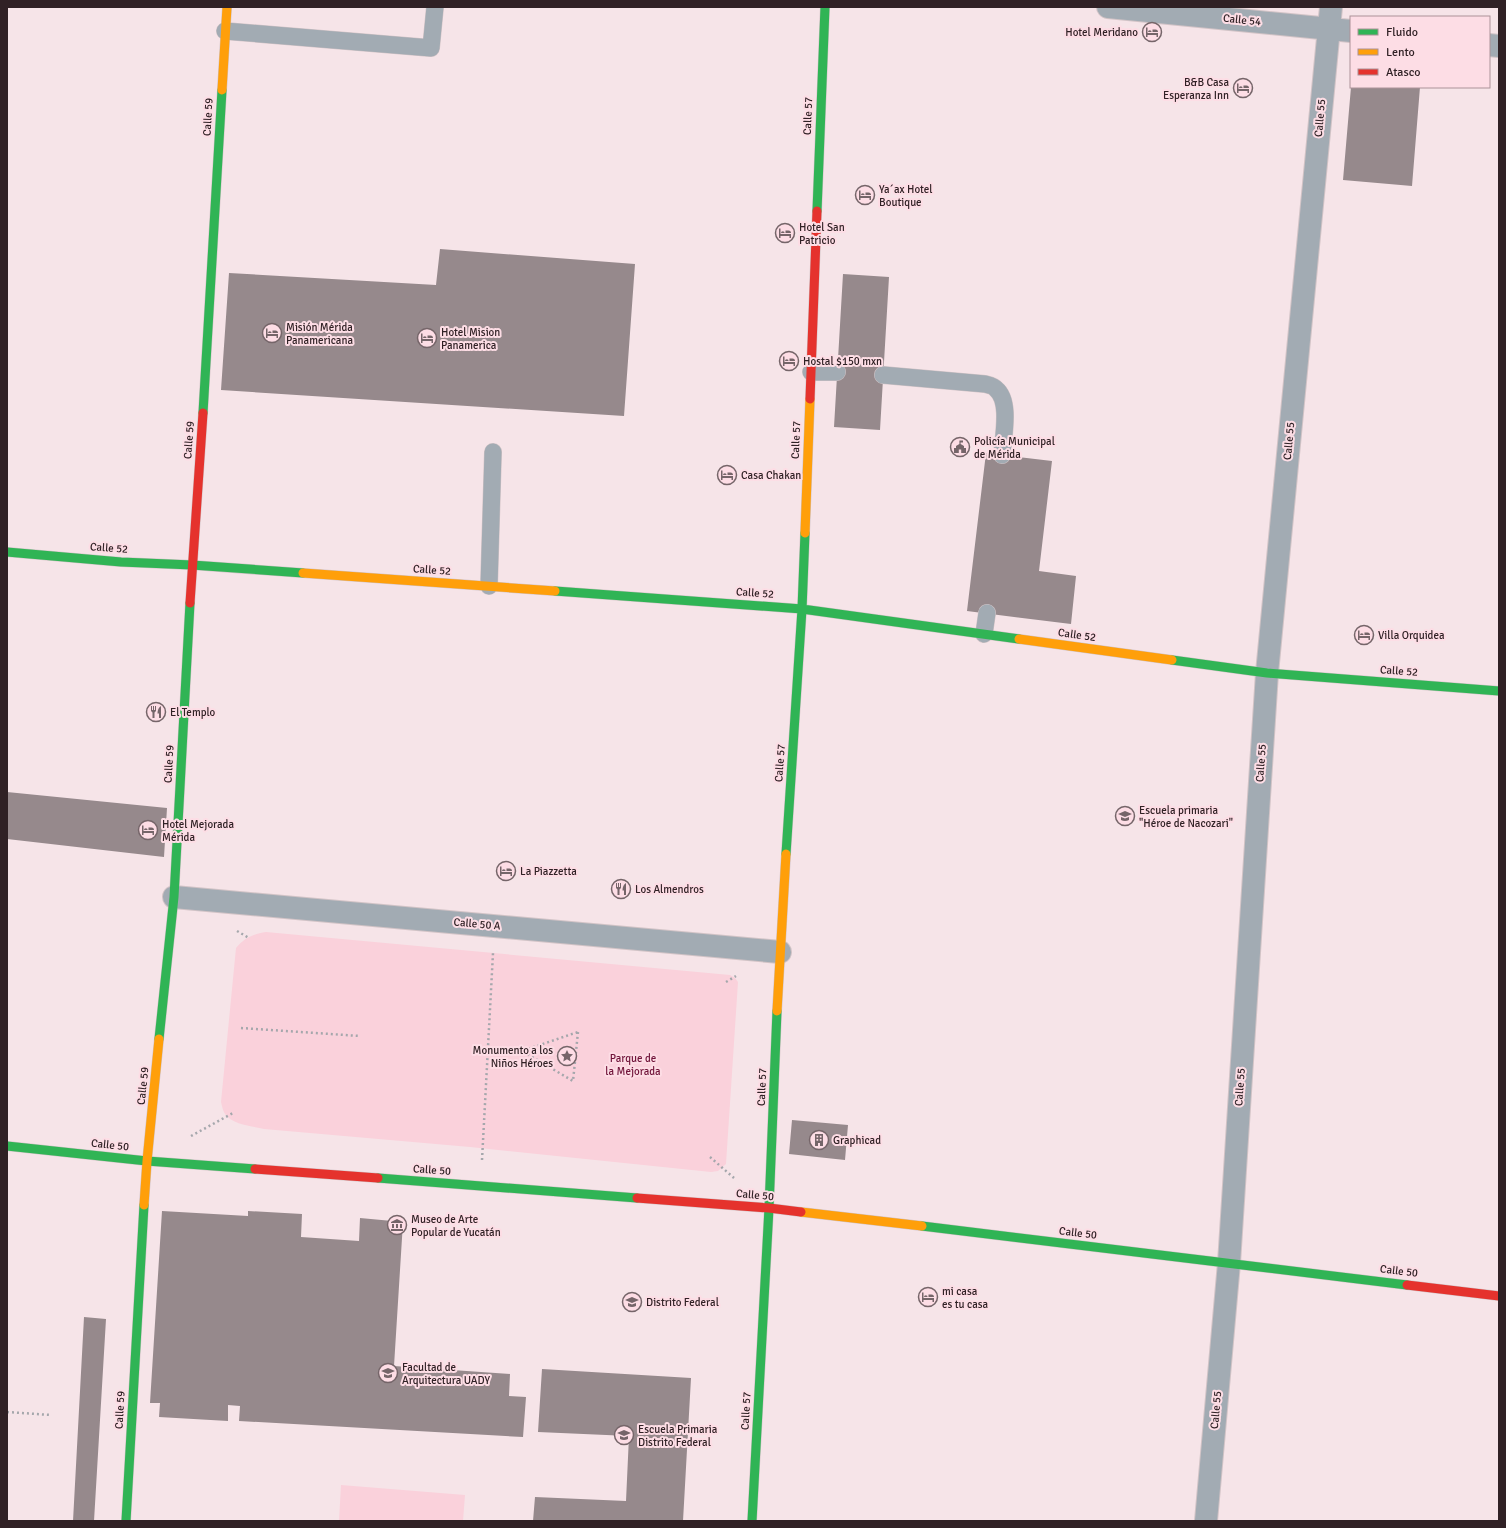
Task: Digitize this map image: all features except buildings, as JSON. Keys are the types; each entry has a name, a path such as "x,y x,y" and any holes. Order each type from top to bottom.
{"main road":[{"name":"Calle 59","path":"126,1521 147,1161 174,897 192,565 202,435 226,7"},
{"name":"Calle 57","path":"752,1521 769,1208 780,952 802,609 824,7"},
{"name":"Calle 52","path":"7,552 121,562 192,565 802,609 1267,673 1499,691"},
{"name":"Calle 50","path":"7,1146 147,1161 769,1208 1499,1296"}],"street":[{"name":"Calle 54","path":"1108,7 1350,31"},
{"name":"Calle 55","path":"1206,1521 1229,1263 1267,673 1331,7"},
{"name":"Calle 50 A","path":"174,897 780,952"}],"lane":[{"path":"225,31 431,48 435,7"},
{"path":"811,372 838,372"},
{"path":"883,375 985,384 996,388 1002,395 1005,405 1002,455"},
{"path":"489,586 493,452"},
{"path":"984,634 987,614"}],"path":[{"path":"484,1136 492,960"},
{"path":"241,1028 360,1036"},
{"path":"488,1050 522,1051 578,1032 572,1081 522,1051"},
{"path":"7,1412 51,1415"}],"green space":[{"name":"Parque de la Mejorada","path":"266,932 730,975 738,982 726,1164 718,1171 711,1172 470,1147 264,1129 233,1121 225,1114 221,1102 236,948 249,937"},
{"path":"341,1485 465,1495 463,1521 339,1521"}],"traffic: fast":[{"path":"817,211 825,7"},
{"path":"203,413 222,90"},
{"path":"786,854 802,609 805,533"},
{"path":"7,552 121,562 192,565 303,573"},
{"path":"555,591 802,609 1019,639"},
{"path":"159,1039 174,897 190,603"},
{"path":"1172,660 1267,673 1499,691"},
{"path":"752,1521 769,1208 777,1011"},
{"path":"7,1146 147,1161 255,1169"},
{"path":"378,1178 637,1198"},
{"path":"126,1521 144,1205"},
{"path":"922,1226 1407,1285"}],"traffic: slow":[{"path":"222,90 227,7"},
{"path":"805,533 810,399"},
{"path":"303,573 555,591"},
{"path":"1019,639 1172,660"},
{"path":"777,1011 786,854"},
{"path":"144,1205 159,1039"},
{"path":"801,1212 922,1226"}],"traffic: jam":[{"path":"810,399 817,211"},
{"path":"190,603 203,413"},
{"path":"255,1169 378,1178"},
{"path":"637,1198 769,1208 801,1212"},
{"path":"1407,1285 1499,1296"}],"place":[{"name":"Hotel Meridano","path":"1152,32"},
{"name":"B&B Casa Esperanza Inn","path":"1243,88"},
{"name":"Ya´ax Hotel Boutique","path":"865,195"},
{"name":"Hotel San Patricio","path":"785,233"},
{"name":"Misión Mérida Panamericana","path":"272,333"},
{"name":"Hotel Mision Panamerica","path":"427,338"},
{"name":"Hostal $150 mxn","path":"789,361"},
{"name":"Policía Municipal de Mérida","path":"960,447"},
{"name":"Casa Chakan","path":"727,475"},
{"name":"Villa Orquidea","path":"1364,635"},
{"name":"El Templo","path":"156,712"},
{"name":"Escuela primaria \"Héroe de Nacozari\"","path":"1125,816"},
{"name":"Hotel Mejorada Mérida","path":"148,830"},
{"name":"La Piazzetta","path":"506,871"},
{"name":"Los Almendros","path":"621,889"},
{"name":"Monumento a los Niños Héroes","path":"567,1056"},
{"name":"Graphicad","path":"819,1140"},
{"name":"Museo de Arte Popular de Yucatán","path":"397,1225"},
{"name":"mi casa es tu casa","path":"928,1297"},
{"name":"Distrito Federal","path":"632,1302"},
{"name":"Facultad de Arquitectura UADY","path":"388,1373"},
{"name":"Escuela Primaria Distrito Federal","path":"624,1435"}]}
